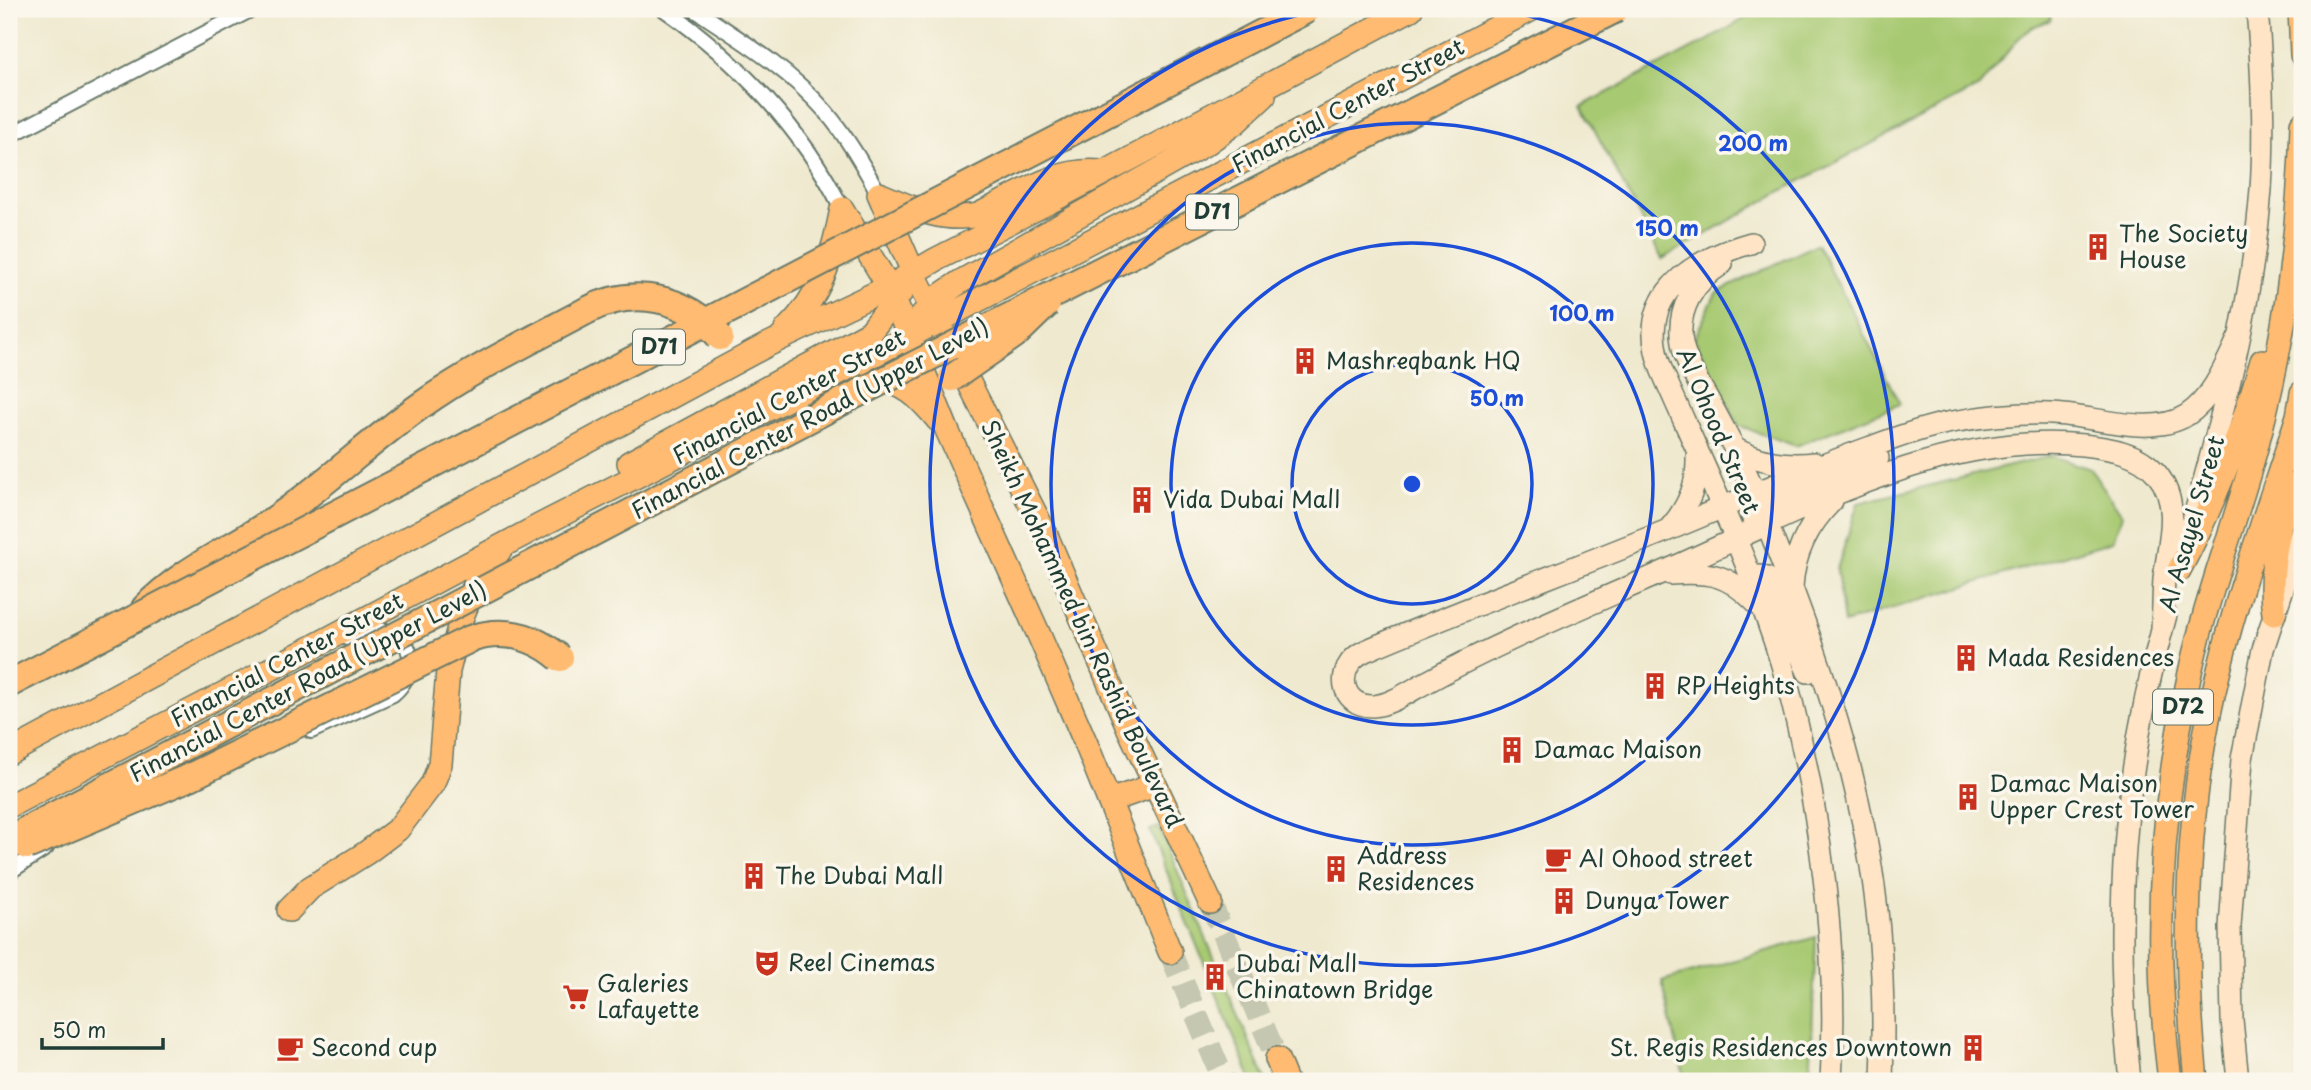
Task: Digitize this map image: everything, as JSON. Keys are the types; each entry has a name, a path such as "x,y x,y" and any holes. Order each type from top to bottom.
{"highway":[{"name":"D71","path":"9,684 1308,9"},
{"name":"Financial Center Road (Upper Level)","path":"9,839 1057,291 1616,9"},
{"path":"952,378 1028,324 1057,291"},
{"path":"134,619 181,577 278,517 442,391 492,360 598,304 638,296 665,300 701,317 720,337"},
{"path":"9,852 71,829 190,778 470,639 491,634 513,634 535,640 560,657"}],"main road":[{"name":"D71","path":"9,753 767,345 849,304 892,294 913,272 1410,9"},
{"name":"Financial Center Street","path":"956,298 1030,272 1532,9"},
{"path":"2300,9 2302,55"},
{"path":"909,334 934,312 1207,143 1243,116 1283,76"},
{"name":"Al Asayel Street","path":"2170,1081 2164,1020 2161,924 2171,780 2197,639 2243,495 2279,344 2288,296 2299,202 2302,124"},
{"path":"879,194 912,208 949,217 968,218 1058,176 1089,171 1104,173"},
{"name":"Sheikh Mohammed bin Rashid Boulevard","path":"879,194 913,272 1046,535 1128,727 1210,902"},
{"name":"Sheikh Mohammed bin Rashid Boulevard","path":"842,209 892,294 947,430 1039,635 1170,952"},
{"path":"767,345 794,323 819,287 830,264 842,209"},
{"path":"982,405 976,348 980,333 986,320 1030,272"},
{"path":"541,525 577,491 870,332 892,294"},
{"path":"2179,570 2228,467 2272,331 2288,296"},
{"path":"849,304 871,317 873,322 870,332"},
{"name":"Financial Center Street","path":"9,806 909,334"},
{"path":"799,393 864,382 890,382 913,393 947,430"},
{"name":"D72","path":"2196,1081 2187,928 2199,774 2218,672 2231,622 2298,416 2302,393"},
{"path":"2274,614 2271,596 2273,561 2292,474 2298,416"},
{"path":"289,911 310,887 366,853 398,829 433,783 442,752 448,671 461,619 474,587 505,545"},
{"path":"1109,801 1155,785"},
{"path":"1277,1059 1286,1081"}],"street":[{"path":"9,136 252,9"},
{"path":"664,9 702,37 762,97 813,158 842,209"},
{"path":"694,9 771,60 808,93 844,136 879,194"},
{"name":"Al Asayel Street","path":"2130,1081 2121,954 2121,888 2126,822 2139,731 2162,628 2220,424 2239,337 2255,240 2263,154 2257,9"},
{"name":"Al Ohood Street","path":"1830,1081 1833,986 1830,924 1823,862 1786,676 1723,507 1657,360 1653,336 1657,312 1667,291 1684,274 1719,254 1751,243 1702,278 1688,300 1681,325 1682,342 1686,359 1734,448 1761,509 1819,663 1844,742 1868,845 1874,889 1881,977 1882,1081"},
{"path":"1734,448 1754,458 1797,464 1830,461 1915,431 1949,423 2018,414 2054,414 2152,426 2169,423 2186,416 2200,405 2221,373 2239,337"},
{"path":"1761,509 1904,447 1949,423"},
{"path":"1830,461 1761,509 1746,522 1736,539 1472,659 1385,703 1365,705 1348,694 1344,673 1355,655 1723,507 1761,509 1843,492 1941,458 2006,445 2066,443 2124,452 2142,460 2157,474 2167,491 2172,510 2164,579 2162,628"},
{"path":"1668,530 1686,507 1692,494 1697,473 1697,451"},
{"path":"1792,593 1795,565 1804,538 1821,513 1843,492"},
{"path":"2238,1081 2230,973 2234,845 2248,723 2263,649 2302,531"},
{"path":"1654,576 1698,572 1722,577 1738,586 1763,611"},
{"path":"1752,585 1760,576 1767,579 1826,712 1844,742"},
{"path":"2274,614 2302,581"},
{"path":"9,872 68,837 381,701 404,685 410,673 406,646 396,636 384,631 370,631 311,648"}],"green space":[{"path":"1761,9 2050,9 2051,20 2032,27 2018,39 1979,87 1787,188 1662,259 1582,106 1705,42"},
{"path":"1817,244 1900,404 1796,446 1739,426 1694,339 1716,293"},
{"path":"2051,456 2091,469 2122,515 2113,541 1844,623 1837,569 1858,503"},
{"path":"1159,827 1266,1081 1252,1081 1150,830"},
{"path":"1816,937 1810,1081 1685,1081 1662,981"}],"tunnel":[{"path":"1210,902 1277,1059"},
{"path":"1170,952 1224,1081"}],"place":[{"name":"The Society House","path":"2098,247"},
{"name":"Mashreqbank HQ","path":"1305,361"},
{"name":"Vida Dubai Mall","path":"1142,500"},
{"name":"Mada Residences","path":"1966,658"},
{"name":"RP Heights","path":"1655,686"},
{"name":"Damac Maison","path":"1512,750"},
{"name":"Damac Maison Upper Crest Tower","path":"1968,797"},
{"name":"Al Ohood street","path":"1558,859"},
{"name":"Address Residences","path":"1336,869"},
{"name":"The Dubai Mall","path":"754,876"},
{"name":"Dunya Tower","path":"1564,901"},
{"name":"Reel Cinemas","path":"767,963"},
{"name":"Dubai Mall Chinatown Bridge","path":"1215,977"},
{"name":"Galeries Lafayette","path":"576,997"},
{"name":"Second cup","path":"290,1048"},
{"name":"St. Regis Residences Downtown","path":"1973,1048"}]}
